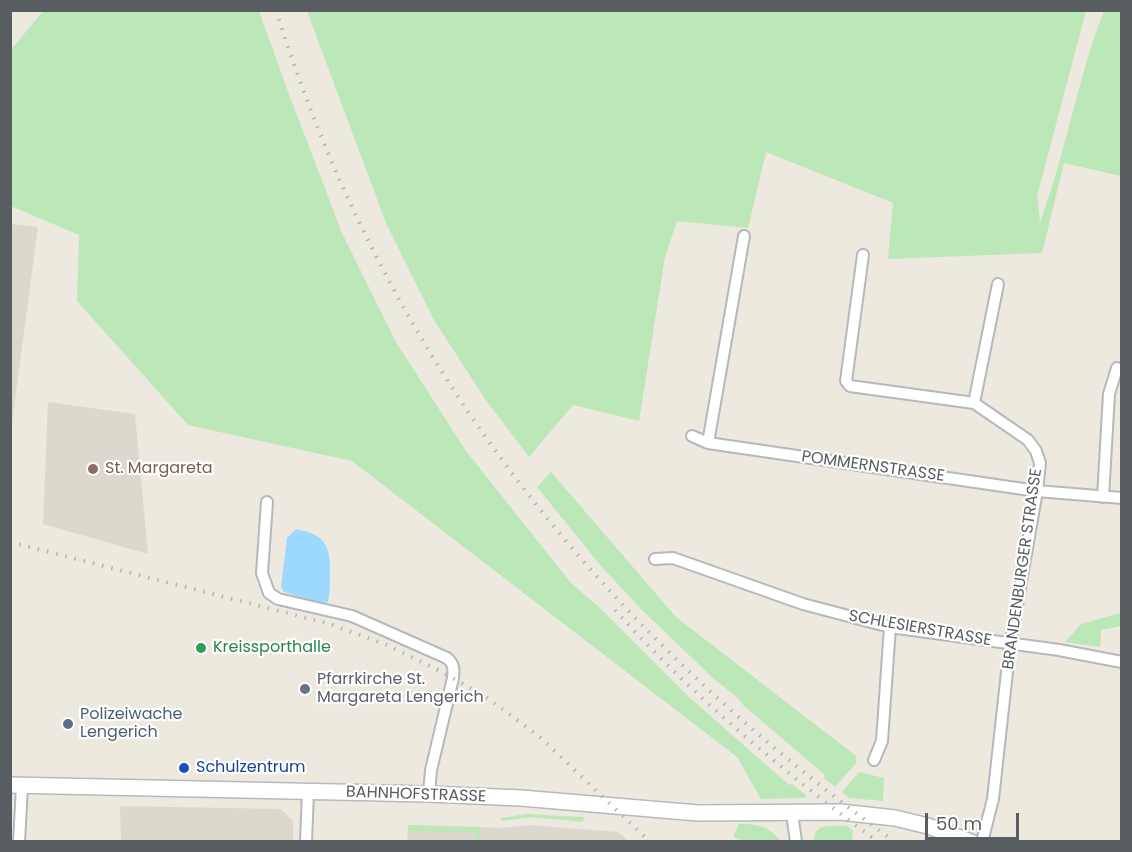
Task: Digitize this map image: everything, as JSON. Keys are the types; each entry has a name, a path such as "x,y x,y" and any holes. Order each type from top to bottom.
{"street":[{"path":"708,443 744,236"},
{"name":"BRANDENBURGER STRASSE","path":"863,255 846,381 850,386 974,403 1028,441 1036,451 1040,463 1010,645 993,799 982,842"},
{"path":"974,403 998,284"},
{"path":"1103,497 1109,394 1118,368"},
{"name":"POMMERNSTRASSE","path":"692,436 708,443 1037,491 1122,498"},
{"path":"267,502 262,573 269,593 278,599 352,616 452,662 453,678 432,770 429,794"},
{"name":"SCHLESIERSTRASSE","path":"655,559 673,558 803,604 890,627 1059,650 1122,662"},
{"path":"874,760 882,741 890,627"},
{"path":"16,785 19,842"},
{"name":"BAHNHOFSTRASSE","path":"16,785 429,794 521,798 698,813 840,812 895,818 928,826 971,842"},
{"path":"306,842 308,791"},
{"path":"792,813 796,842"}],"shaded area":[{"path":"10,224 38,227 11,430"},
{"name":"St. Margareta","path":"48,402 135,414 148,554 43,524"},
{"path":"120,806 280,809 293,820 293,841 121,841"},
{"path":"408,825 503,828 529,825 618,832 628,841 407,842"}],"green space":[{"path":"43,11 259,11 342,233 396,342 466,451 571,583 600,608 690,698 789,785 792,784 807,796 804,798 761,799 737,757 352,461 188,425 77,301 79,235 11,206 11,50"},
{"path":"307,11 1086,11 1037,196 1040,222 1086,63 1104,11 1121,11 1121,176 1064,163 1042,253 888,259 893,203 766,152 748,228 677,221 665,257 639,421 573,405 529,457 485,399 434,320 386,223"},
{"path":"551,472 676,617 856,756 856,763 835,787 824,778 825,775 714,679 643,611 601,566 537,487"},
{"path":"1121,613 1121,626 1101,630 1100,647 1065,642 1081,624"},
{"path":"859,772 884,778 883,801 849,798 842,792"},
{"path":"527,814 584,817 583,822 532,817 501,821 501,818"},
{"path":"739,824 763,827 781,841 744,841 733,837"},
{"path":"408,825 480,827 481,841 477,841 475,833 451,832 450,828 446,828 446,832 413,831 412,835 408,835"},
{"path":"847,826 853,831 852,841 814,841 820,828"}],"water":[{"path":"296,529 314,534 324,542 327,548 330,573 328,602 321,603 284,592 281,587 287,538"}],"railway":[{"path":"276,10 322,138 377,259 442,372 515,478 598,577 688,671 788,759 895,842"},
{"path":"10,542 330,624 387,645 442,672 489,699 541,738 650,842"},
{"path":"615,610 676,673 740,732 878,842"}],"place":[{"name":"St. Margareta","path":"93,469"},
{"name":"Kreissporthalle","path":"201,648"},
{"name":"Pfarrkirche St. Margareta Lengerich","path":"305,689"},
{"name":"Polizeiwache Lengerich","path":"68,724"},
{"name":"Schulzentrum","path":"184,768"}]}
